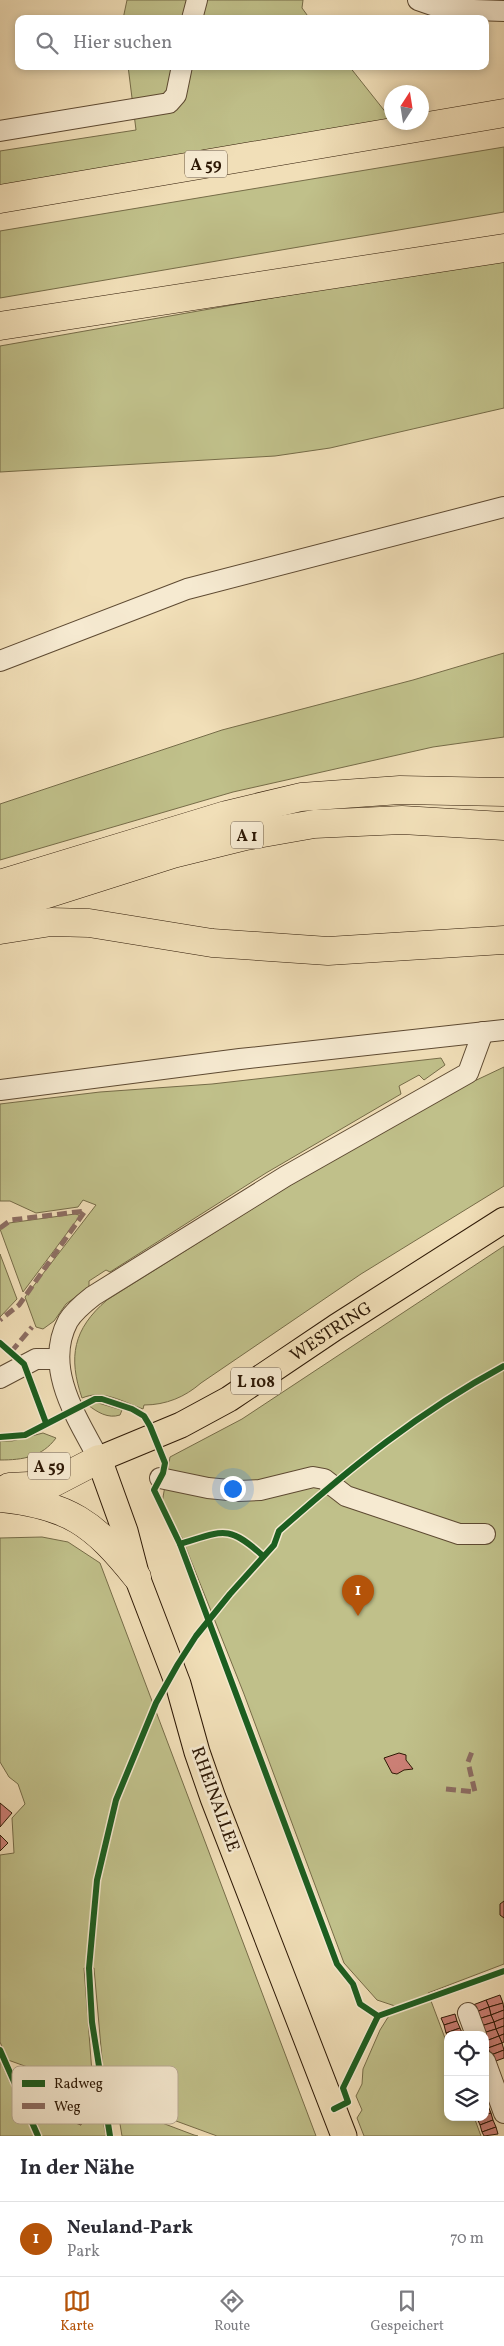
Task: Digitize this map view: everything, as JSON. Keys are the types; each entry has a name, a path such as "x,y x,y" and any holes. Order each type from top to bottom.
{"highway":[{"name":"A 59","path":"0,199 504,113"},
{"path":"0,326 504,248"},
{"name":"A 1","path":"0,884 226,814 301,797 400,790 504,792"},
{"name":"A 1","path":"0,909 173,854 246,836 314,824 402,820 504,826"},
{"path":"0,930 51,922 89,923 212,943 328,951 504,940"},
{"name":"A 59","path":"0,1471 99,1459"},
{"path":"0,1487 49,1485 99,1459"},
{"path":"0,1498 34,1502 67,1514 97,1532 113,1547 137,1577"}],"main road":[{"name":"WESTRING","path":"99,1459 181,1425 229,1400 377,1300 504,1220"},
{"name":"RHEINALLEE","path":"99,1459 125,1531 137,1577 178,1684 197,1752 213,1798 344,2136"}],"lane":[{"path":"193,15 197,0"},
{"path":"418,0 444,8 504,11"},
{"path":"0,131 169,103 176,95 181,70"},
{"path":"0,661 188,589 504,507"},
{"path":"0,1090 240,1059 504,1030"},
{"path":"99,1459 72,1409 63,1383 58,1358 62,1338 69,1320 93,1296 286,1176 468,1073 483,1032"},
{"path":"0,1378 36,1359 58,1358"},
{"path":"160,1478 208,1488 239,1491 260,1490 313,1477 324,1479 346,1496 459,1534 484,1534"},
{"path":"468,2013 475,2031"},
{"path":"493,2069 504,2113"}],"green space":[{"path":"127,0 303,0 302,8 307,15 124,15"},
{"path":"128,70 352,70 384,110 384,120 0,187 0,151 136,130"},
{"path":"504,147 504,212 0,298 0,231"},
{"path":"504,257 504,408 330,448 275,456 0,472 0,346"},
{"path":"504,653 504,737 433,747 233,792 0,860 0,804 222,730 413,680"},
{"path":"441,1058 445,1065 424,1080 419,1075 399,1086 401,1094 266,1173 110,1272 106,1270 89,1281 89,1287 66,1304 54,1321 43,1329 36,1327 25,1297 96,1205 83,1200 78,1207 36,1213 10,1201 0,1201 0,1104 100,1092 212,1084"},
{"path":"504,1067 504,1186 361,1274 182,1396 160,1404 144,1405 143,1409 105,1396 98,1395 82,1398 75,1369 76,1344 87,1322 107,1300 287,1187 447,1094"},
{"path":"79,1215 79,1217 23,1292 0,1229 9,1223"},
{"path":"504,1246 504,1964 428,1993 444,2035 444,2121 475,2121 481,2136 364,2136 357,2118 362,2110 356,2096 362,2084 363,2069 380,2030 395,2006 377,2000 344,1963 244,1694 182,1538 162,1503 170,1457 242,1419"},
{"path":"0,1254 17,1299 0,1317"},
{"path":"95,1402 122,1410 120,1415 107,1415 88,1405"},
{"path":"43,1433 56,1438 45,1449 24,1458 0,1460 0,1441 12,1441"},
{"path":"42,1537 68,1542 100,1563 316,2136 217,2136 178,2122 178,2066 103,2066 94,1968 84,1968 91,2066 25,2066 8,2060 0,2042 0,1855 14,1853 12,1818 25,1804 18,1784 9,1777 0,1762 0,1538"},
{"path":"0,2060 12,2087 12,2124 29,2124 34,2136 0,2136"},
{"path":"37,2124 104,2124 106,2136 42,2136"},
{"path":"120,2124 165,2124 198,2136 122,2136"}],"building":[{"path":"399,1753 406,1755 406,1760 413,1769 404,1770 397,1774 392,1773 384,1758"},
{"path":"0,1803 12,1813 0,1827"},
{"path":"0,1835 8,1843 0,1851"},
{"path":"504,1901 504,1918 500,1915 500,1904"},
{"path":"500,1995 503,2003 489,2007 486,2000"},
{"path":"486,2000 489,2007 476,2012 473,2005"},
{"path":"503,2003 504,2010 491,2015 489,2007"},
{"path":"489,2007 491,2015 478,2019 476,2012"},
{"path":"504,2010 504,2018 494,2022 491,2015"},
{"path":"455,2014 457,2021 444,2025 441,2018"},
{"path":"491,2015 494,2022 481,2026 478,2019"},
{"path":"504,2018 504,2026 496,2029 494,2022"},
{"path":"457,2021 460,2028 446,2031 444,2025"},
{"path":"494,2022 496,2029 482,2031 481,2026"},
{"path":"504,2026 504,2034 499,2036 496,2029"},
{"path":"496,2029 499,2036 489,2040 489,2031"},
{"path":"504,2034 504,2042 502,2043 499,2036"},
{"path":"499,2036 502,2043 489,2048 489,2040"},
{"path":"502,2043 504,2050 491,2055 489,2048"},
{"path":"504,2050 504,2058 493,2062 491,2055"},
{"path":"491,2113 493,2120 480,2125 478,2121 489,2121 489,2114"},
{"path":"493,2120 496,2127 482,2132 480,2125"},
{"path":"496,2127 498,2134 484,2136 482,2132"}],"marked path":[{"path":"0,1228 11,1220 85,1211 19,1305 0,1320"},
{"path":"11,1352 32,1327"},
{"path":"446,1789 475,1792 468,1762 473,1749"}],"cycle path":[{"path":"0,1343 24,1364 46,1423"},
{"path":"99,2066 92,2022 89,1968 97,1880 116,1800 156,1703 178,1664 196,1636 230,1594 274,1545 279,1531 359,1463 414,1422 443,1402 504,1366"},
{"path":"0,1437 25,1435 95,1399 102,1399 132,1409 144,1416 165,1463 163,1473 154,1490 180,1544 337,1964 353,1984 360,2004 378,2016 504,1971"},
{"path":"180,1544 206,1536 225,1533 241,1539 263,1556"},
{"path":"334,2109 348,2102 343,2088 378,2016"},
{"path":"0,2050 12,2077"},
{"path":"33,2124 38,2136"},
{"path":"108,2124 110,2136"}],"place":[{"name":"Neuland-Park","path":"358,1616"}]}
